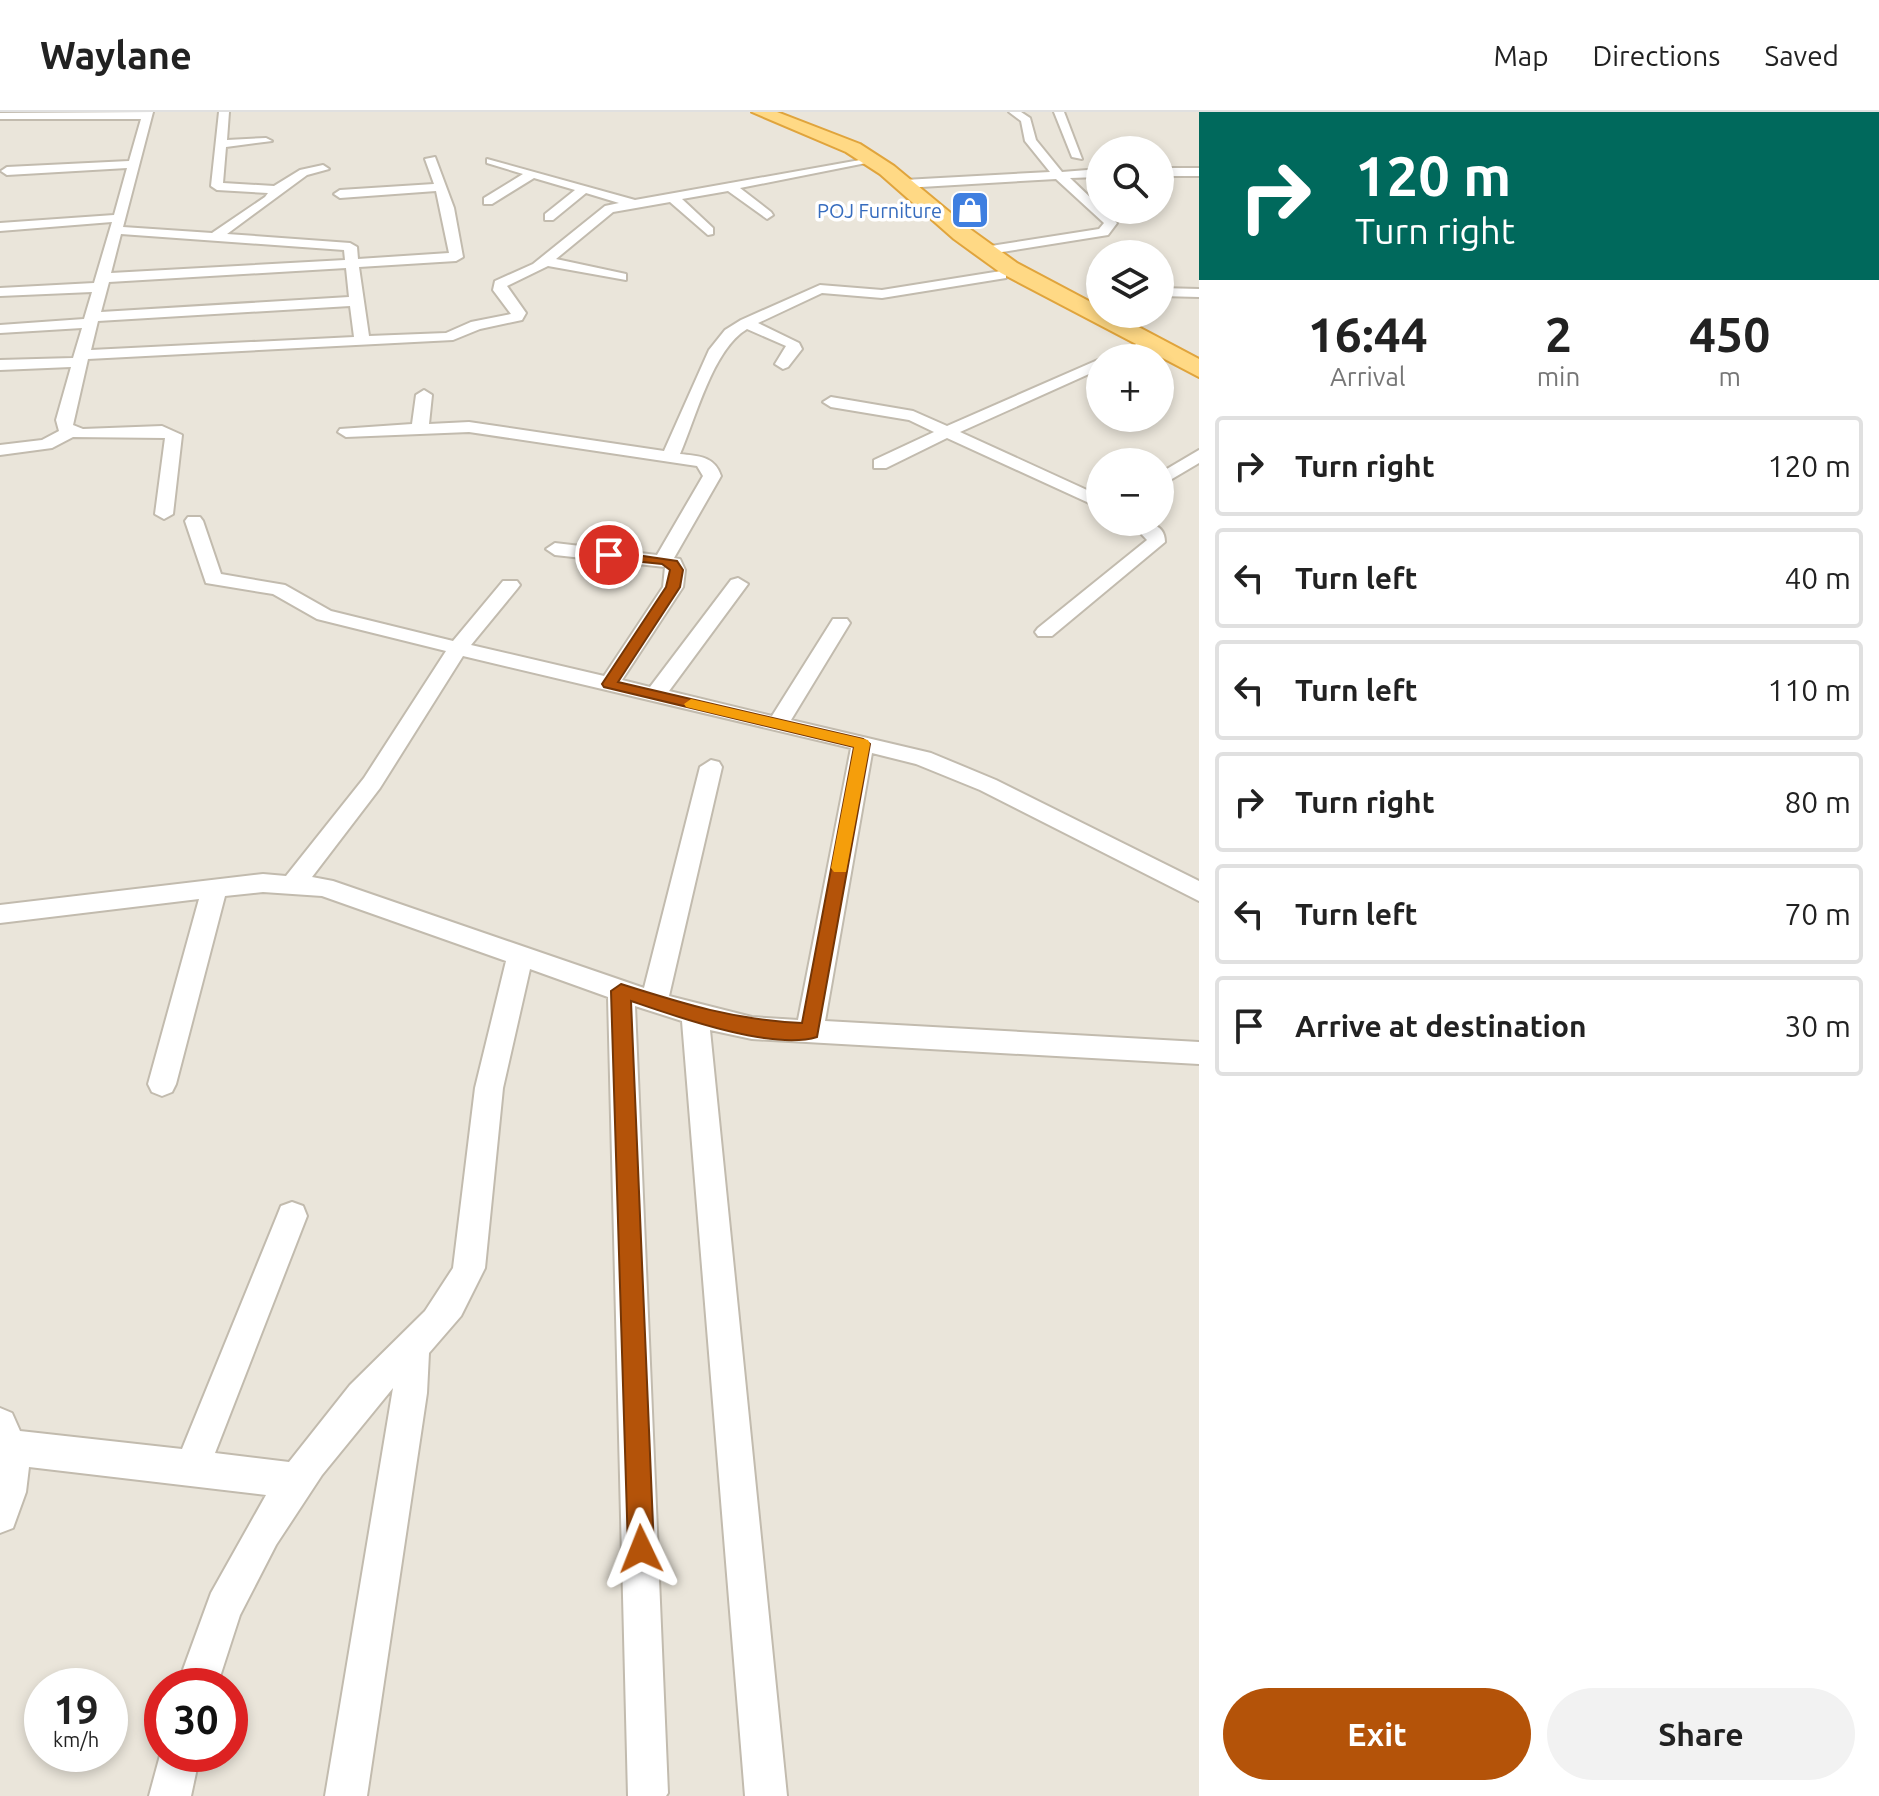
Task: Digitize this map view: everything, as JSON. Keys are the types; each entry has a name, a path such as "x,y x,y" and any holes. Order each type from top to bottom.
{"highway":[{"path":"743,112 811,138 860,163 959,246 1001,275 1130,344"},
{"path":"761,112 853,148 904,184 983,251 1086,303"},
{"path":"1129,328 1199,369"},
{"path":"1174,367 1199,381"}],"street":[{"path":"224,112 217,186 276,190"},
{"path":"983,251 1108,229 1111,223 1058,174 1031,141 1026,120 1014,112"},
{"path":"1059,112 1078,157"},
{"path":"0,116 147,114 64,420 70,432"},
{"path":"221,144 266,141"},
{"path":"0,292 456,257 458,252 431,159"},
{"path":"491,161 634,204"},
{"path":"0,365 448,337 476,325 515,319 519,313 500,290 500,284 531,272 605,211 860,163"},
{"path":"7,171 133,164"},
{"path":"212,239 304,172 323,169"},
{"path":"1174,172 1199,172"},
{"path":"904,184 1086,173"},
{"path":"488,201 531,174"},
{"path":"340,194 440,187"},
{"path":"731,187 767,215"},
{"path":"549,217 583,190"},
{"path":"672,197 708,231"},
{"path":"0,227 117,224 212,239 345,245 352,250 351,264 362,343"},
{"path":"545,261 621,277"},
{"path":"671,455 716,350 730,333 746,323 809,291 882,294 1001,275"},
{"path":"1174,292 1199,293"},
{"path":"0,329 355,301"},
{"path":"746,323 792,343 795,349 783,364"},
{"path":"880,464 1086,370"},
{"path":"420,429 424,395"},
{"path":"831,402 897,412 949,430 1086,496"},
{"path":"346,432 488,429 702,462 710,468 712,476 663,561"},
{"path":"0,450 46,444 70,432 162,431 174,435 164,514"},
{"path":"1174,472 1199,455"},
{"path":"194,521 213,579 278,589 324,615 923,758 953,769 1199,892"},
{"path":"1045,632 1156,542 1156,536"},
{"path":"555,549 663,561 673,563 676,570 673,587 609,684"},
{"path":"655,695 738,584"},
{"path":"294,883 372,783 458,648 510,585"},
{"path":"778,724 840,623"},
{"path":"810,1031 863,744"},
{"path":"654,1002 711,767"},
{"path":"0,914 215,888 294,883 324,887 654,1002 752,1028 1199,1053"},
{"path":"162,1084 215,888"},
{"path":"202,1668 207,1647 241,1567 300,1481 361,1398 447,1314 460,1294 469,1268 489,1088 520,957"},
{"path":"621,991 633,1275 647,1793"},
{"path":"695,1015 766,1796"},
{"path":"191,1470 292,1216"},
{"path":"346,1796 410,1393 413,1345"},
{"path":"0,1515 12,1477 6,1436 191,1470 300,1481"},
{"path":"170,1796 176,1772"}],"shaded area":[{"path":"0,112 1199,112 1199,1796 0,1796"}],"slow traffic":[{"path":"691,704 863,744 840,868"}],"place":[{"name":"POJ Furniture","path":"970,210"}],"route":[{"path":"609,555 673,563 676,570 673,587 609,684 863,744 810,1031 752,1028 711,1020 621,991 641,1549"}]}
